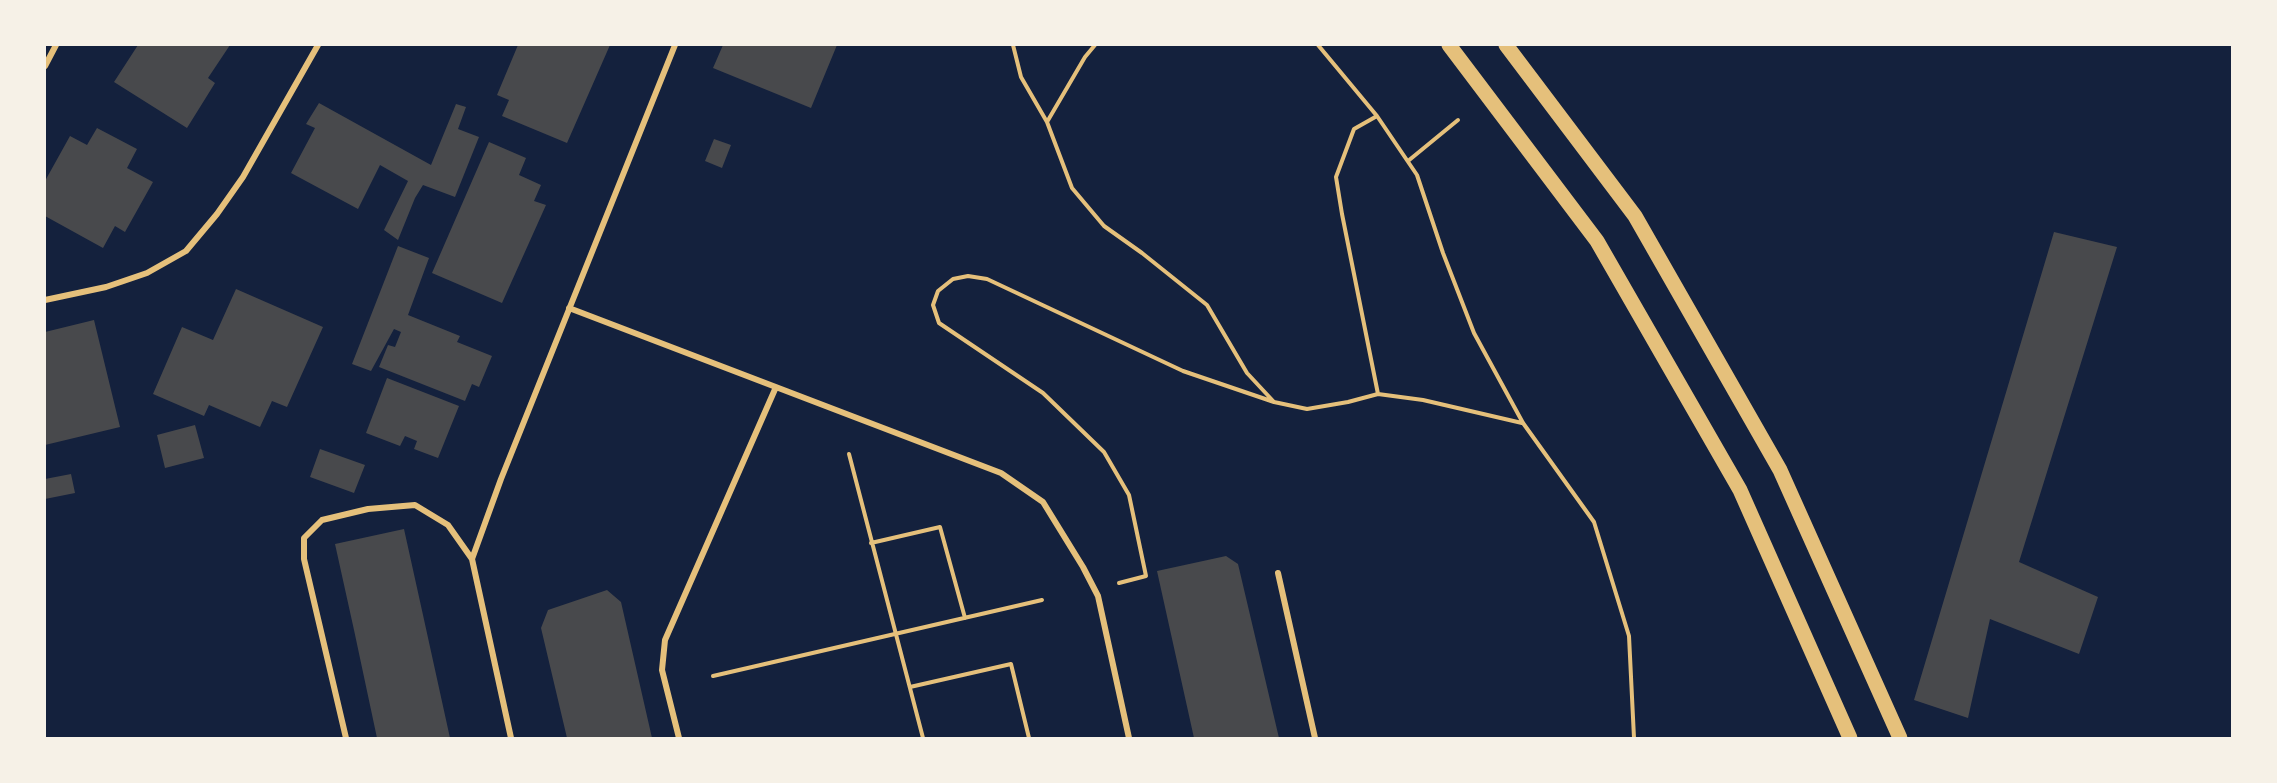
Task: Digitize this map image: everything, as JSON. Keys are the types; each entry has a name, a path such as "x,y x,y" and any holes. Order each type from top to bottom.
{"main road":[{"path":"1449,45 1597,241 1740,490 1850,738"},
{"path":"1506,45 1635,216 1774,460 1900,738"}],"street":[{"path":"45,66 57,45"},
{"path":"45,300 106,287 147,273 186,251 218,214 243,177 318,45"},
{"path":"472,560 501,479 675,45"},
{"path":"569,308 1001,473 1043,502 1098,596 1129,738"},
{"path":"679,738 662,670 665,640 776,387"},
{"path":"346,738 304,559 304,538 322,520 368,509 415,505 448,525 472,560 511,738"},
{"path":"1278,573 1316,738"}],"path":[{"path":"1013,45 1021,77 1047,122 1072,188 1104,226 1207,305 1246,373 1274,402"},
{"path":"1047,122 1085,57 1095,45"},
{"path":"1318,45 1377,116 1417,175 1443,253 1474,333 1523,423 1594,522 1629,636 1634,738"},
{"path":"1377,116 1354,129 1336,177 1377,394"},
{"path":"1408,161 1458,120"},
{"path":"1119,583 1146,576 1129,495 1104,452 1043,393 939,323 933,305 938,291 953,279 968,276 987,279 1183,371 1274,402 1307,409 1377,394 1423,400 1523,423"},
{"path":"849,454 923,738"},
{"path":"871,543 940,527 965,618"},
{"path":"713,676 1042,600"},
{"path":"910,687 1011,664 1029,738"}],"building":[{"path":"138,45 230,45 208,78 215,83 187,128 114,82"},
{"path":"518,45 610,45 567,143 502,116 509,100 497,95"},
{"path":"723,45 837,45 811,108 713,68"},
{"path":"319,103 431,165 456,104 466,107 458,129 479,137 455,197 423,185 415,198 398,240 384,230 408,181 380,165 358,209 291,173 315,128 306,124"},
{"path":"97,128 137,149 127,168 153,182 125,232 115,226 103,248 45,216 45,181 70,136 87,145"},
{"path":"714,139 731,145 722,168 705,161"},
{"path":"489,142 526,158 519,175 541,185 534,201 546,205 502,303 432,273"},
{"path":"2054,232 2117,247 2019,562 2098,597 2079,654 1990,619 1968,718 1914,700"},
{"path":"398,246 429,258 408,315 460,336 457,342 492,356 479,387 472,384 465,401 379,367 388,345 395,347 401,332 394,329 371,371 352,364"},
{"path":"236,289 323,327 287,407 272,401 260,427 209,405 204,416 153,394 182,327 213,340"},
{"path":"94,320 120,427 45,445 45,332"},
{"path":"387,378 459,406 438,458 414,449 417,441 405,436 400,446 366,433"},
{"path":"195,425 204,458 165,468 157,435"},
{"path":"320,449 365,465 354,493 310,477"},
{"path":"71,474 75,493 45,499 45,479"},
{"path":"404,529 450,738 377,738 335,544"},
{"path":"1226,556 1238,564 1279,738 1194,738 1157,571"},
{"path":"607,590 621,602 652,738 567,738 541,628 548,610"}]}
